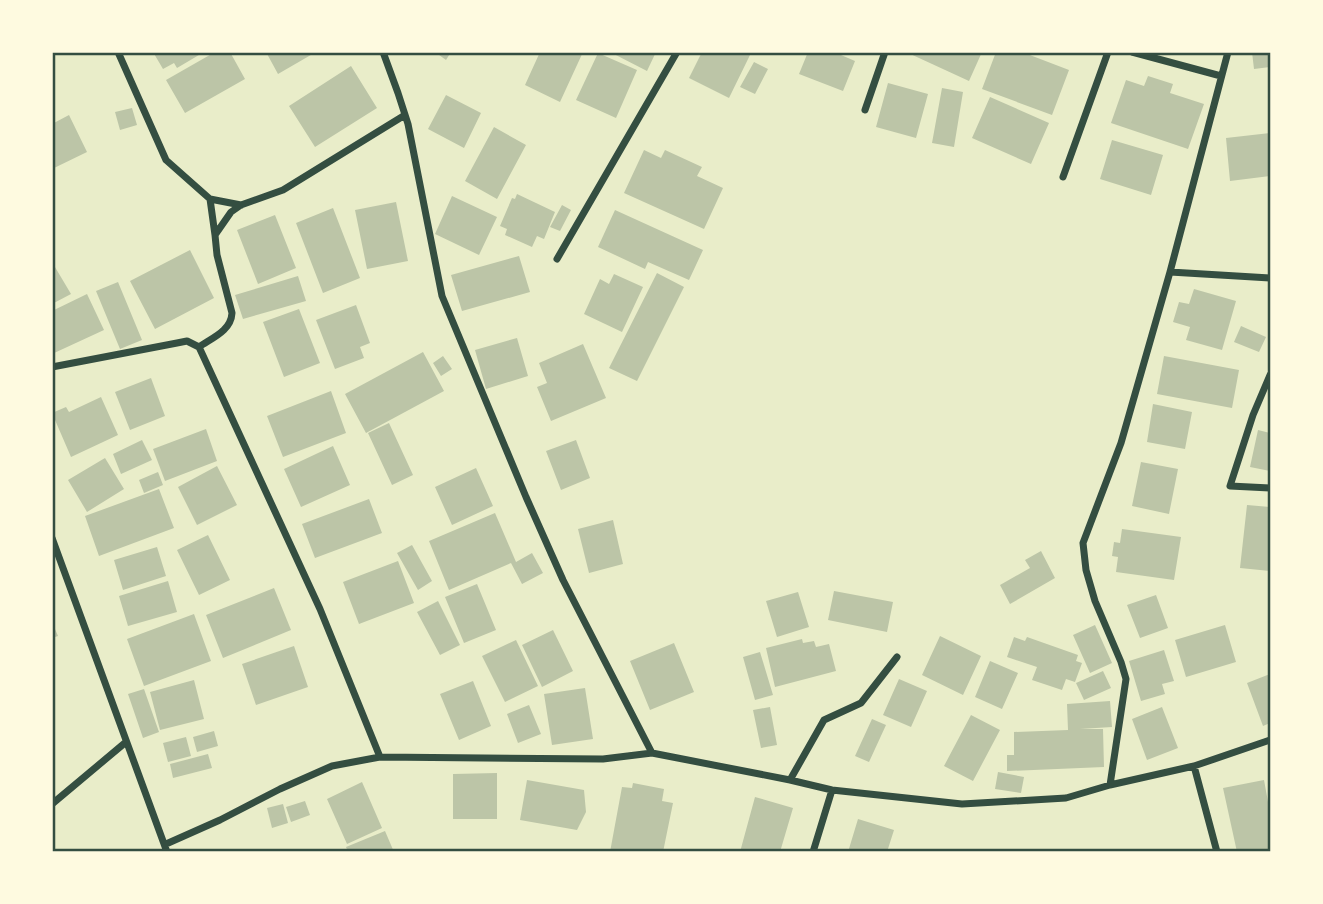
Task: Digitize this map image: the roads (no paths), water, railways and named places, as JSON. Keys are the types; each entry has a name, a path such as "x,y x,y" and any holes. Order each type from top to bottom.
{"street":[{"path":"118,52 166,160 210,200 241,205"},
{"path":"383,52 405,115 417,164 442,296 563,580 652,753"},
{"path":"557,259 677,52"},
{"path":"865,110 885,52"},
{"path":"1063,177 1108,52"},
{"path":"1132,52 1221,76"},
{"path":"1110,785 1126,679 1095,601 1086,570 1083,543 1121,443 1170,272 1228,52"},
{"path":"215,235 231,212 241,205 283,190 405,115"},
{"path":"199,347 225,330 231,321 232,313 217,255 210,200"},
{"path":"1170,272 1270,278"},
{"path":"52,368 187,341 199,347 320,609 380,757"},
{"path":"1270,375 1253,415 1230,486 1270,488"},
{"path":"52,538 167,848 279,789 332,766 380,757 603,759 652,753 832,790 962,804 1066,798 1194,766 1270,740"},
{"path":"790,780 824,720 861,703 897,657"},
{"path":"52,804 126,743"},
{"path":"1194,766 1217,852"},
{"path":"813,852 832,790"}]}
